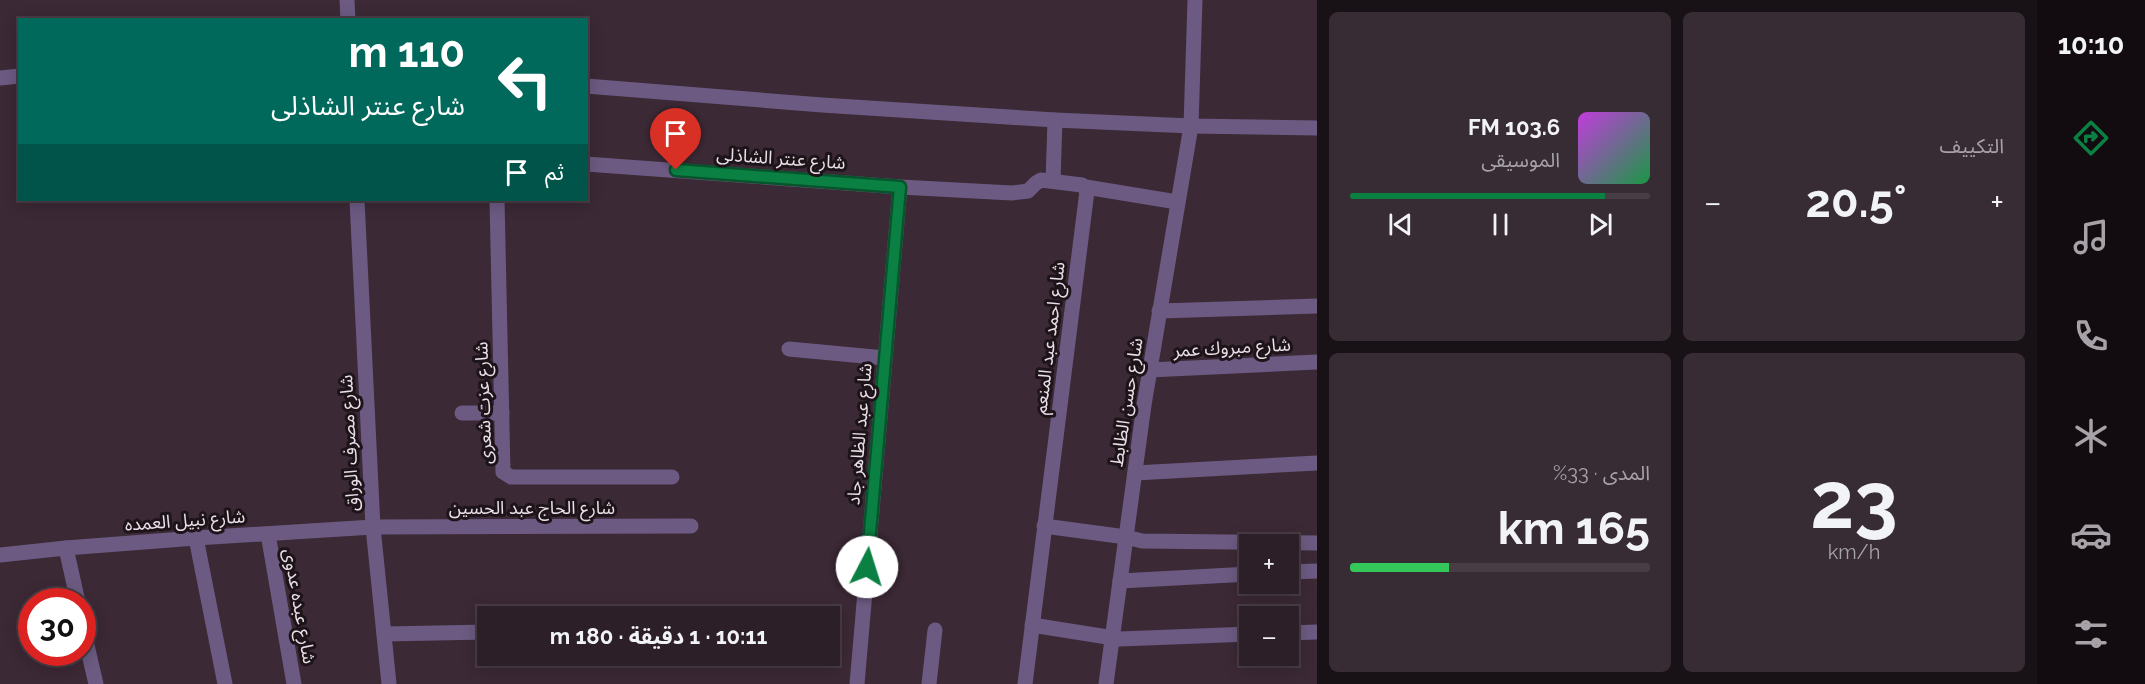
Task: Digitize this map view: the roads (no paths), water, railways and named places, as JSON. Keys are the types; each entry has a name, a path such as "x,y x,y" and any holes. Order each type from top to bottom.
{"street":[{"path":"347,0 348,18"},
{"name":"شارع حسن الظابط","path":"1106,684 1149,370 1191,126 1195,0"},
{"path":"0,78 18,76"},
{"path":"588,86 822,105 1055,120 1191,126 1317,128"},
{"path":"1053,181 1055,120"},
{"name":"شارع عنتر الشاذلى","path":"588,164 900,187"},
{"path":"900,187 1020,193 1028,191 1041,180 1177,202"},
{"name":"شارع عبد الظاهر جاد","path":"857,684 900,187"},
{"name":"شارع احمد عبد المنعم","path":"1024,684 1086,187"},
{"name":"شارع مصرف الوراق","path":"357,201 373,527 389,684"},
{"name":"شارع عزت شعرى","path":"497,201 502,468 506,475 510,477 672,477"},
{"path":"1159,311 1317,306"},
{"path":"789,349 885,358"},
{"name":"شارع مبروك عمر","path":"1149,370 1317,362"},
{"path":"462,414 502,413"},
{"path":"1134,473 1317,463"},
{"name":"شارع الحاج عبد الحسين","path":"373,527 691,526"},
{"path":"1044,526 1142,540 1317,543"},
{"name":"شارع نبيل العمده","path":"0,555 196,537 373,527"},
{"name":"شارع عبده عدوى","path":"268,534 294,684"},
{"path":"196,537 225,684"},
{"path":"66,548 75,588"},
{"path":"1299,572 1317,571"},
{"path":"1120,581 1239,575"},
{"path":"1032,625 1112,638 1239,634"},
{"path":"929,684 935,630"},
{"path":"384,634 477,632"},
{"path":"1299,633 1317,632"},
{"path":"92,666 96,684"}]}
